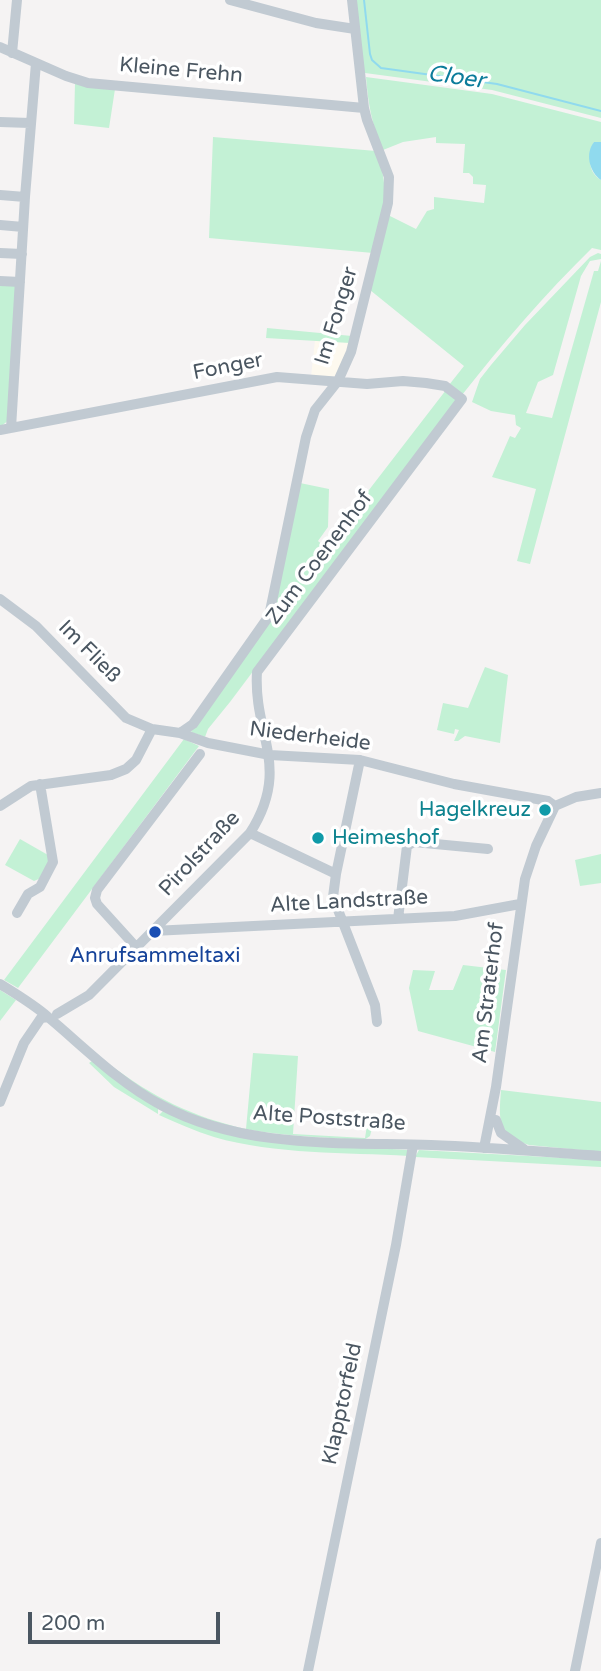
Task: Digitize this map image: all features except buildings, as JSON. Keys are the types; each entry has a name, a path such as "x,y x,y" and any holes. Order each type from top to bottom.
{"street":[{"path":"12,53 16,0"},
{"path":"230,0 316,23 355,29"},
{"name":"Im Fonger","path":"180,733 193,724 209,703 269,616 306,437 315,410 338,381 351,352 390,190 385,163 364,108 352,0"},
{"name":"Kleine Frehn","path":"0,47 36,64 88,83 364,108"},
{"path":"11,428 36,64"},
{"path":"0,122 30,123"},
{"path":"0,195 25,197"},
{"path":"0,225 23,227"},
{"path":"0,253 22,254"},
{"path":"0,281 20,282"},
{"name":"Fonger","path":"0,430 277,377 367,384 403,381 426,383 445,386 462,399"},
{"name":"Zum Coenenhof","path":"270,755 258,700 257,671 462,399"},
{"name":"Im Fließ","path":"0,599 36,626 126,718 152,729"},
{"path":"0,806 31,786 111,775 126,769 136,760 152,729"},
{"name":"Niederheide","path":"152,729 180,733 208,743 270,755 360,760 454,784 548,801 555,806"},
{"path":"136,947 97,904 97,890 200,754"},
{"name":"Pirolstraße","path":"153,931 250,833 267,802 270,755"},
{"path":"360,760 333,897 375,1005 377,1022"},
{"path":"17,914 28,894 40,887 53,862 40,784"},
{"path":"520,904 533,853 555,806 576,797 601,793"},
{"path":"250,833 336,874"},
{"path":"398,919 407,846 414,842 488,849"},
{"name":"Alte Landstraße","path":"153,931 455,916 520,904"},
{"name":"Am Straterhof","path":"489,1148 520,904"},
{"path":"0,1102 24,1043 41,1018 53,1015 89,996 153,931"},
{"name":"Alte Poststraße","path":"0,984 53,1015 128,1085 190,1119 223,1129 287,1139 601,1156"},
{"name":"Am Straterhof","path":"489,1148 496,1120 496,1087"},
{"path":"496,1120 501,1133 520,1148 545,1152"},
{"name":"Klapptorfeld","path":"308,1671 393,1258 413,1144"},
{"path":"575,1671 601,1543"}],"shaded area":[{"path":"315,340 350,343 336,376 311,377"}],"green space":[{"path":"354,0 601,0 601,118 492,90 365,73"},
{"path":"366,77 492,94 601,122 601,142 594,142 590,163 593,172 601,180 601,250 592,248 558,283 462,395 449,385 464,366 370,290 388,215 416,229 427,211 434,209 434,197 484,203 486,185 473,184 473,177 469,173 463,173 465,144 436,143 436,137 403,142 383,150 371,114"},
{"path":"75,83 115,89 109,128 74,124"},
{"path":"213,137 376,151 384,178 384,202 373,253 209,238"},
{"path":"601,254 601,259 590,261 581,276 553,375 538,382 526,413 552,418 594,271 598,271 601,261 601,302 530,564 517,561 536,489 492,477 510,436 515,438 521,428 516,425 515,415 491,411 472,402 480,379 491,365 525,325 590,257"},
{"path":"0,282 17,286 9,420 0,427"},
{"path":"267,328 352,336 350,343 266,338"},
{"path":"446,390 458,398 208,729 205,737 191,732 266,627 300,483 329,489 328,527 318,541 325,547"},
{"path":"485,667 508,675 500,743 465,736 454,741 459,730 455,729 454,734 437,730 443,703 468,708"},
{"path":"184,739 199,746 18,988 4,980"},
{"path":"20,839 48,855 50,863 41,878 34,881 5,865"},
{"path":"601,854 601,883 580,886 575,860"},
{"path":"463,965 506,970 495,1052 418,1031 409,988 413,970 435,971 429,990 453,990"},
{"path":"0,990 16,1000 0,1021"},
{"path":"253,1053 298,1056 293,1134 365,1138 368,1119 372,1128 370,1136 364,1140 260,1132 246,1129"},
{"path":"92,1061 158,1109 158,1114 114,1087 89,1063"},
{"path":"109,1064 174,1104 243,1128 199,1117 169,1104 139,1087"},
{"path":"501,1090 601,1102 601,1152 529,1145 518,1141 505,1131 502,1125"},
{"path":"163,1111 282,1142 408,1150 409,1156 311,1152 238,1143 186,1127 159,1115"},
{"path":"419,1150 601,1160 601,1167 415,1157"}],"water":[{"path":"594,142 601,142 601,180 590,162 591,146"}],"waterway":[{"name":"Cloer","path":"364,0 370,54 372,60 381,68 497,84 601,111"}],"place":[{"name":"Hagelkreuz","path":"545,810"},
{"name":"Heimeshof","path":"318,838"},
{"name":"Anrufsammeltaxi","path":"155,932"}]}
